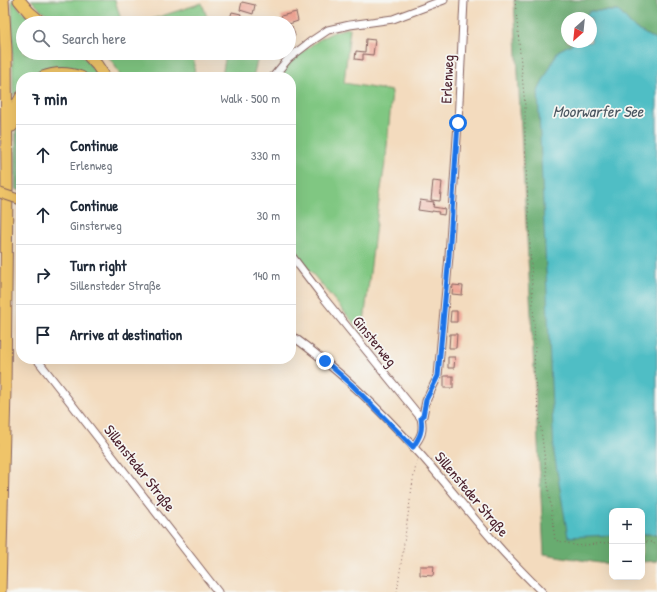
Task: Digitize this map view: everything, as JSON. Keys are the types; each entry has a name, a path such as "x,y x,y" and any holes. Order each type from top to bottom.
{"highway":[{"path":"0,592 7,133 6,50 2,0"},
{"path":"19,0 34,16"},
{"path":"92,60 101,72"},
{"path":"7,133 12,124 16,106"},
{"path":"0,269 6,248"},
{"path":"0,444 3,465"}],"main road":[{"path":"0,193 16,198"}],"street":[{"path":"296,53 328,30 350,25 393,19 444,0"},
{"name":"Erlenweg","path":"421,418 423,416 426,400 438,376 449,256 464,0"},
{"path":"277,72 287,60"},
{"name":"Ginsterweg","path":"296,262 328,304 421,418"},
{"name":"Sillensteder Straße","path":"296,339 325,361 351,384 413,447 499,547 542,592"},
{"name":"Sillensteder Straße","path":"41,364 218,592"},
{"path":"413,447 422,431 421,418"}],"path":[{"path":"515,0 526,106 525,144 535,345 534,374 555,540 578,546 609,542"},
{"path":"397,592 417,458"},
{"path":"645,542 651,542 657,545"}],"green space":[{"path":"12,0 14,0 27,16 16,16 16,60 87,60 95,72 49,70 44,72 16,72 16,93 13,96"},
{"path":"31,0 115,0 120,16 50,16 40,9"},
{"path":"514,0 657,0 657,41 632,26 619,11 561,12 561,48 564,48 558,51 568,536 609,535 609,564 544,554"},
{"path":"202,3 207,16 162,16"},
{"path":"350,28 344,83 392,91 386,157 364,322 366,338 296,254 296,72 281,72 310,46 329,34"},
{"path":"111,60 194,60 195,72 118,72"},
{"path":"225,60 257,60 254,72 223,72"},
{"path":"16,121 16,189 15,189"},
{"path":"645,534 657,534 657,561 645,562"}],"water":[{"name":"Moorwarfer See","path":"619,11 632,26 657,41 657,534 645,534 645,508 609,508 609,535 568,537 554,453 538,91 558,51 564,48 597,48 597,12 589,12"}],"building":[{"path":"242,2 255,5 253,14 240,10"},
{"path":"232,12 241,14 240,16 231,16"},
{"path":"296,12 298,21 296,22 296,16 281,16"},
{"path":"366,39 375,40 373,55 363,54 363,60 355,59 356,51 365,52"},
{"path":"433,181 442,182 440,201 431,200"},
{"path":"420,200 434,202 433,207 445,209 444,215 438,214 439,212 418,210"},
{"path":"453,285 463,286 462,295 452,294"},
{"path":"451,311 457,311 457,322 450,322"},
{"path":"450,334 457,334 456,348 449,348"},
{"path":"448,357 455,357 454,368 448,368"},
{"path":"444,376 453,376 453,388 444,388"},
{"path":"420,566 434,566 433,576 420,575"}],"route":[{"path":"325,361 378,410 413,447 422,431 421,418 423,416 426,400 438,376 449,256 458,123"}]}
